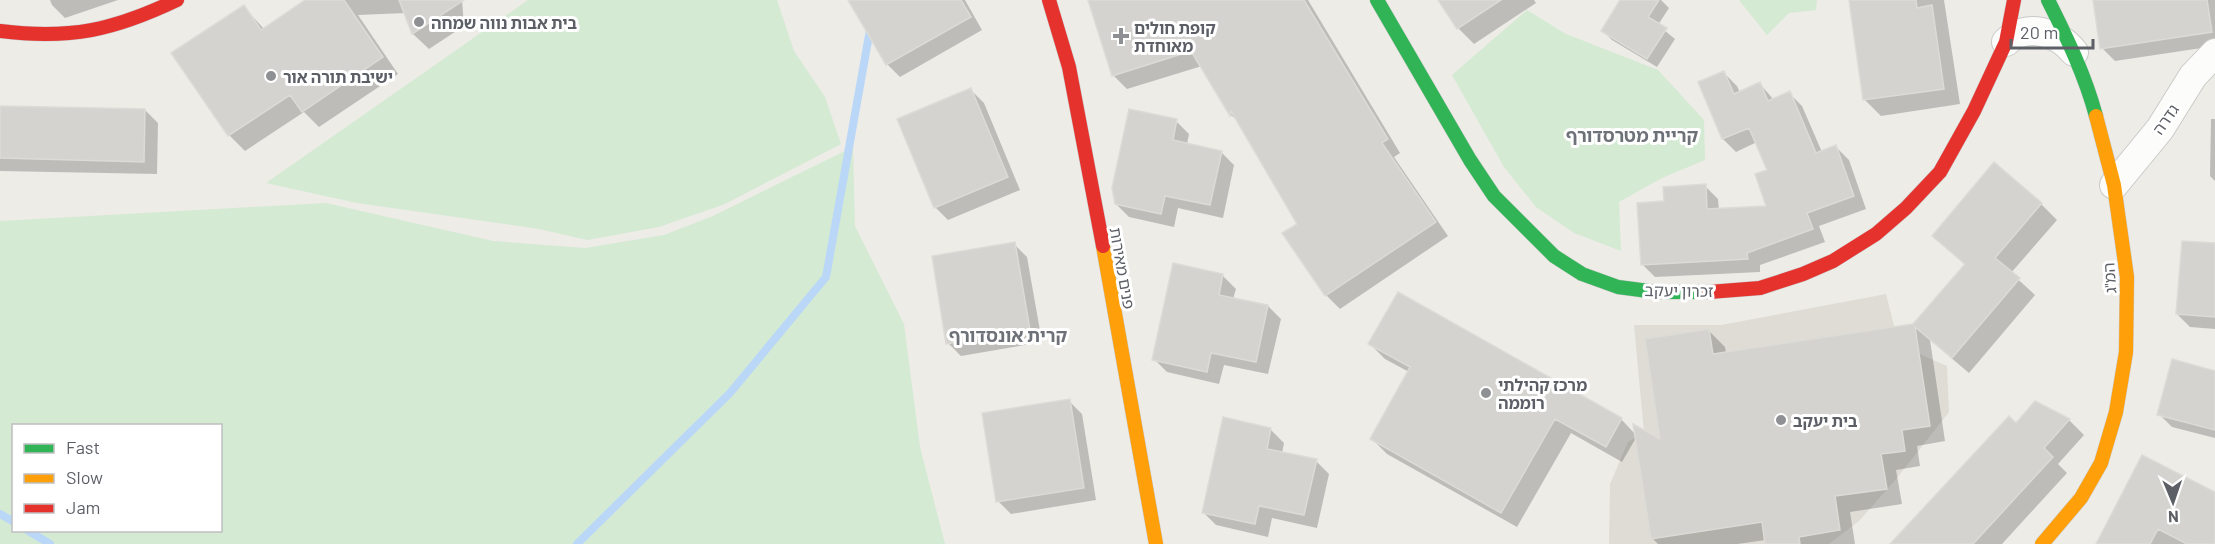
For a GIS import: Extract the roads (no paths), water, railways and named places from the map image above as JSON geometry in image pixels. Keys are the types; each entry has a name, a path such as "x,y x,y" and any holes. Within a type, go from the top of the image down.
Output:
{"street":[{"path":"0,32 39,35 75,34 108,29 143,17 177,0"},
{"name":"פנים מאירות","path":"1049,0 1069,67 1080,118 1156,544"},
{"name":"זכרון יעקב","path":"1377,0 1470,160 1494,196 1524,228 1554,256 1582,274 1618,287 1656,292 1712,292 1760,288 1833,261 1876,234 1906,208 1940,172 1974,111 2006,42 2013,0"},
{"name":"המ\"ג","path":"2042,544 2081,498 2101,463 2115,412 2126,352 2127,277 2114,185 2090,94 2074,52 2048,0"},
{"path":"2006,42 2019,33 2033,31 2058,38 2074,52"},
{"name":"גדרה","path":"2114,185 2160,129 2193,76 2215,53"}],"waterway":[{"path":"577,544 730,393 826,277 871,24"},
{"path":"0,514 12,521"},
{"path":"30,532 50,544"}],"place":[{"name":"בית אבות נווה שמחה","path":"419,22"},
{"name":"קופת חולים מאוחדת","path":"1121,36"},
{"name":"ישיבת תורה אור","path":"271,76"},
{"name":"מרכז קהילתי רוממה","path":"1486,393"},
{"name":"בית יעקב","path":"1781,420"}],"district":[{"name":"קריית מטרסדורף","path":"1632,135"},
{"name":"קרית אונסדורף","path":"1008,335"}]}
